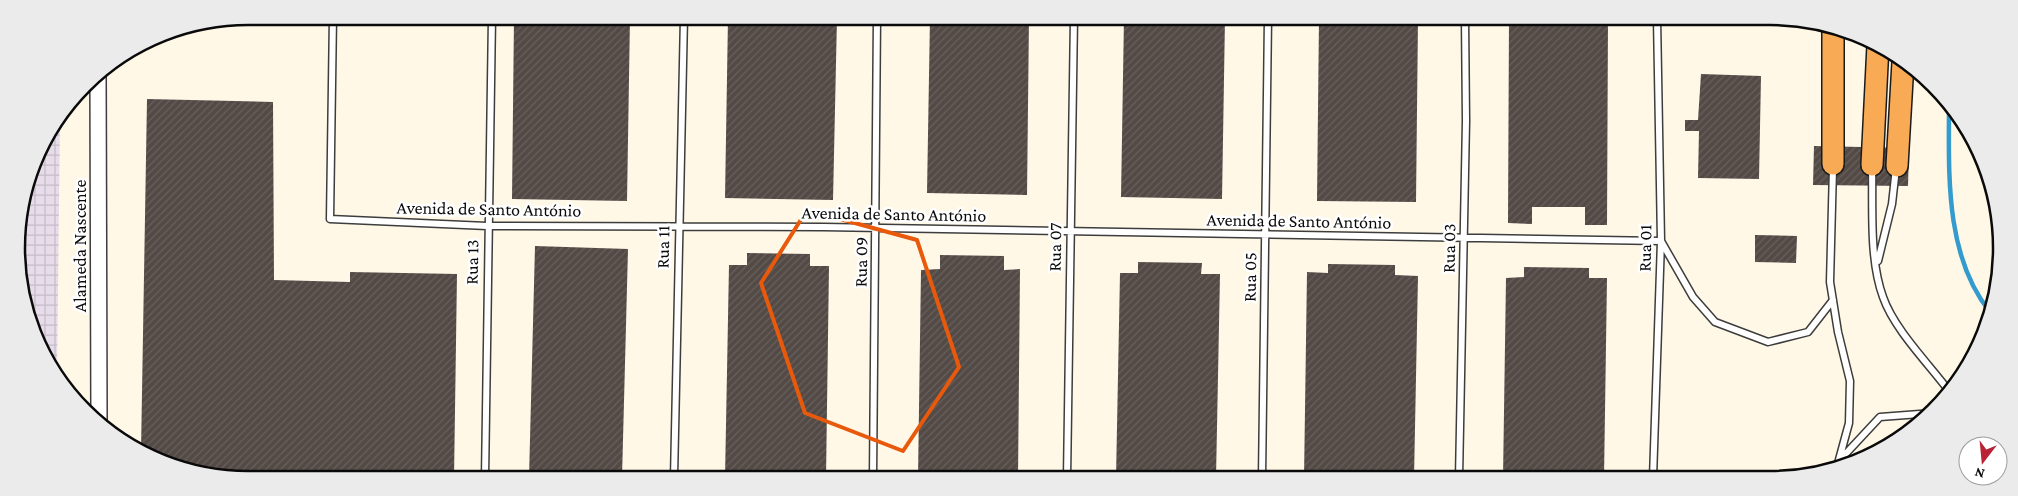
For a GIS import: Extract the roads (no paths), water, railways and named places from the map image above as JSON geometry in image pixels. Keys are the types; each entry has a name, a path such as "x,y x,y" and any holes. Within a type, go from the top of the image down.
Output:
{"highway":[{"path":"1833,34 1833,164"},
{"path":"1834,54 1840,36"},
{"path":"1872,165 1878,53"},
{"path":"1896,166 1903,69"}],"street":[{"name":"Alameda Nascente","path":"98,83 99,414"}],"lane":[{"name":"Avenida de Santo António","path":"333,25 330,219 487,226 876,228 1464,240 1661,242"},
{"name":"Rua 13","path":"484,471 492,25"},
{"name":"Rua 11","path":"674,471 684,25"},
{"name":"Rua 09","path":"874,471 877,25"},
{"name":"Rua 07","path":"1068,471 1074,25"},
{"name":"Rua 05","path":"1262,471 1268,25"},
{"name":"Rua 03","path":"1459,471 1466,121 1465,25"},
{"name":"Rua 01","path":"1653,471 1661,242 1657,25"},
{"path":"1833,164 1830,282 1838,332 1850,382 1849,423 1839,460"},
{"path":"1872,165 1876,270 1883,299 1897,323 1945,386"},
{"path":"1876,270 1892,204 1896,166"},
{"path":"1661,242 1693,298 1715,322 1768,342 1808,332 1833,300"},
{"path":"1843,459 1880,417 1920,413"}],"waterway":[{"path":"1949,115 1950,184 1952,212 1957,239 1964,265 1975,289 1985,305"}]}
